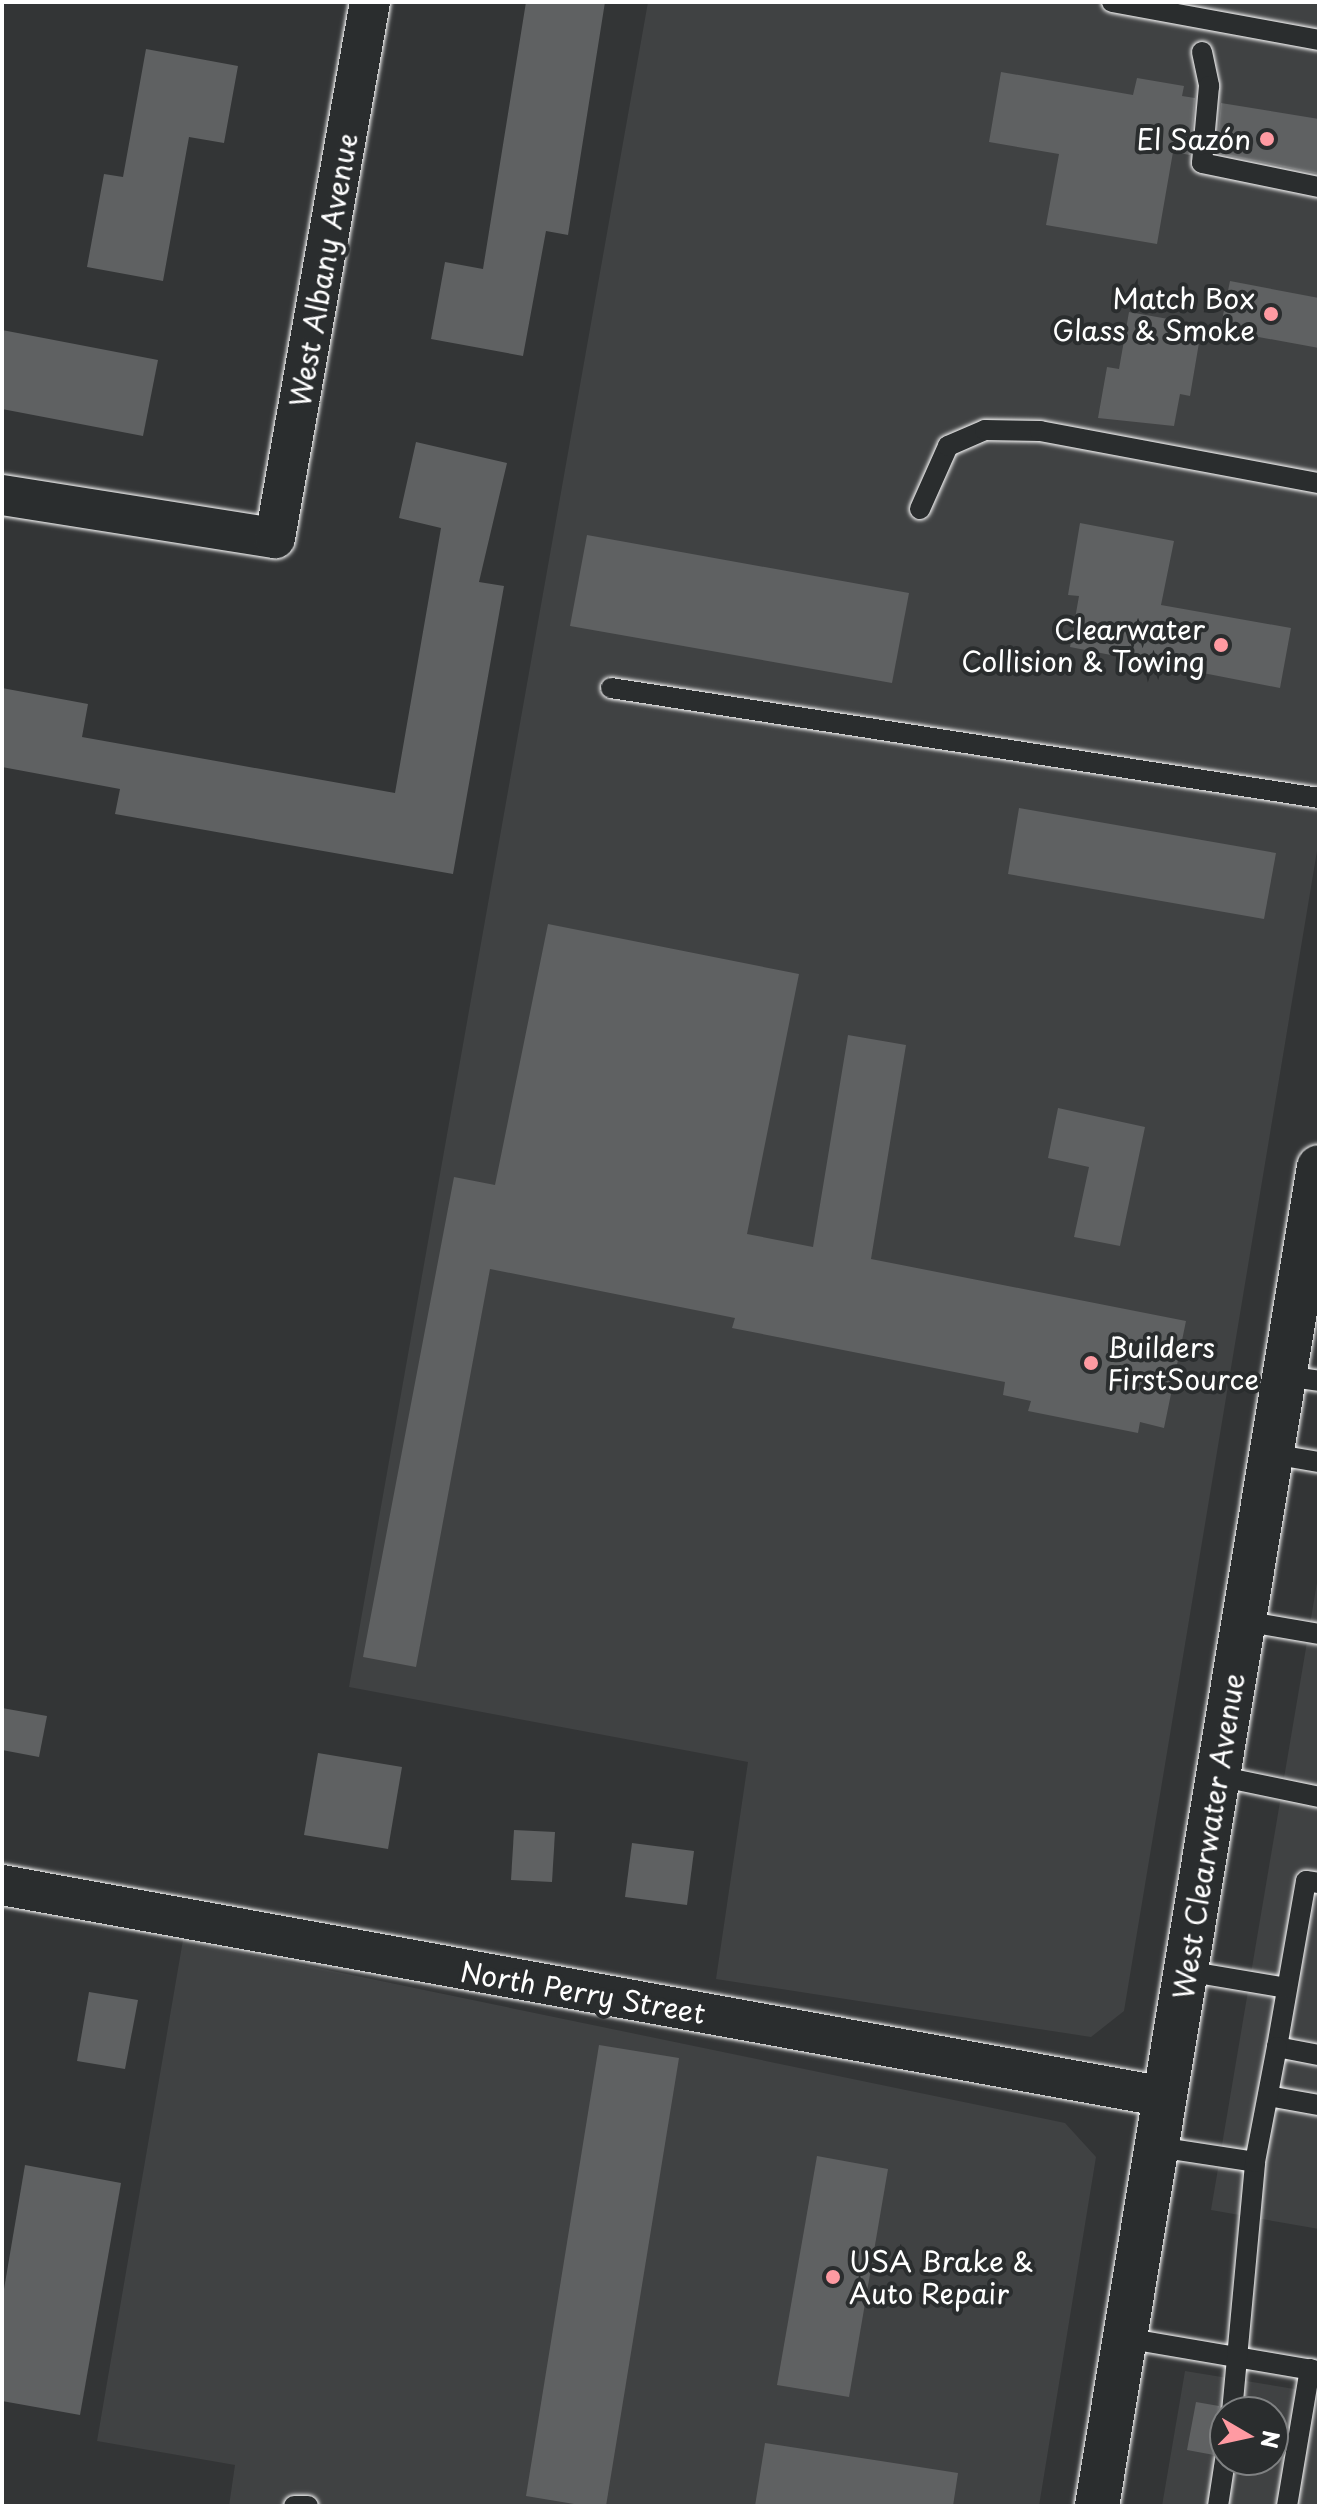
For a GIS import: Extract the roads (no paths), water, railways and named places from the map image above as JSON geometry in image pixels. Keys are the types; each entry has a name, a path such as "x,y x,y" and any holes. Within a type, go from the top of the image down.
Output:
{"main road":[{"name":"West Clearwater Avenue","path":"1097,2506 1272,1454 1302,1378 1319,1167"}],"street":[{"name":"West Albany Avenue","path":"2,495 275,538 370,2"},
{"name":"North Perry Street","path":"2,1885 1165,2097"}],"lane":[{"path":"1112,2 1319,40"},
{"path":"1202,52 1209,86 1202,163 1319,187"},
{"path":"920,509 948,446 985,430 1040,431 1319,483"},
{"path":"611,688 1319,798"},
{"path":"1272,1454 1319,1462"},
{"path":"1244,1621 1319,1634"},
{"path":"1218,1776 1318,1795"},
{"path":"1235,2396 1241,2357 1255,2162 1306,1881 1319,1883"},
{"path":"1186,1971 1287,1988"},
{"path":"1277,2047 1319,2055"},
{"path":"1268,2096 1319,2105"},
{"path":"1157,2147 1255,2162"},
{"path":"1125,2338 1314,2370 1287,2506"},
{"path":"1218,2506 1223,2476"},
{"path":"294,2506 308,2506"}],"place":[{"name":"El Sazón","path":"1267,139"},
{"name":"Match Box Glass & Smoke","path":"1271,314"},
{"name":"Clearwater Collision & Towing","path":"1221,645"},
{"name":"Builders FirstSource","path":"1091,1363"},
{"name":"USA Brake & Auto Repair","path":"833,2277"}]}
